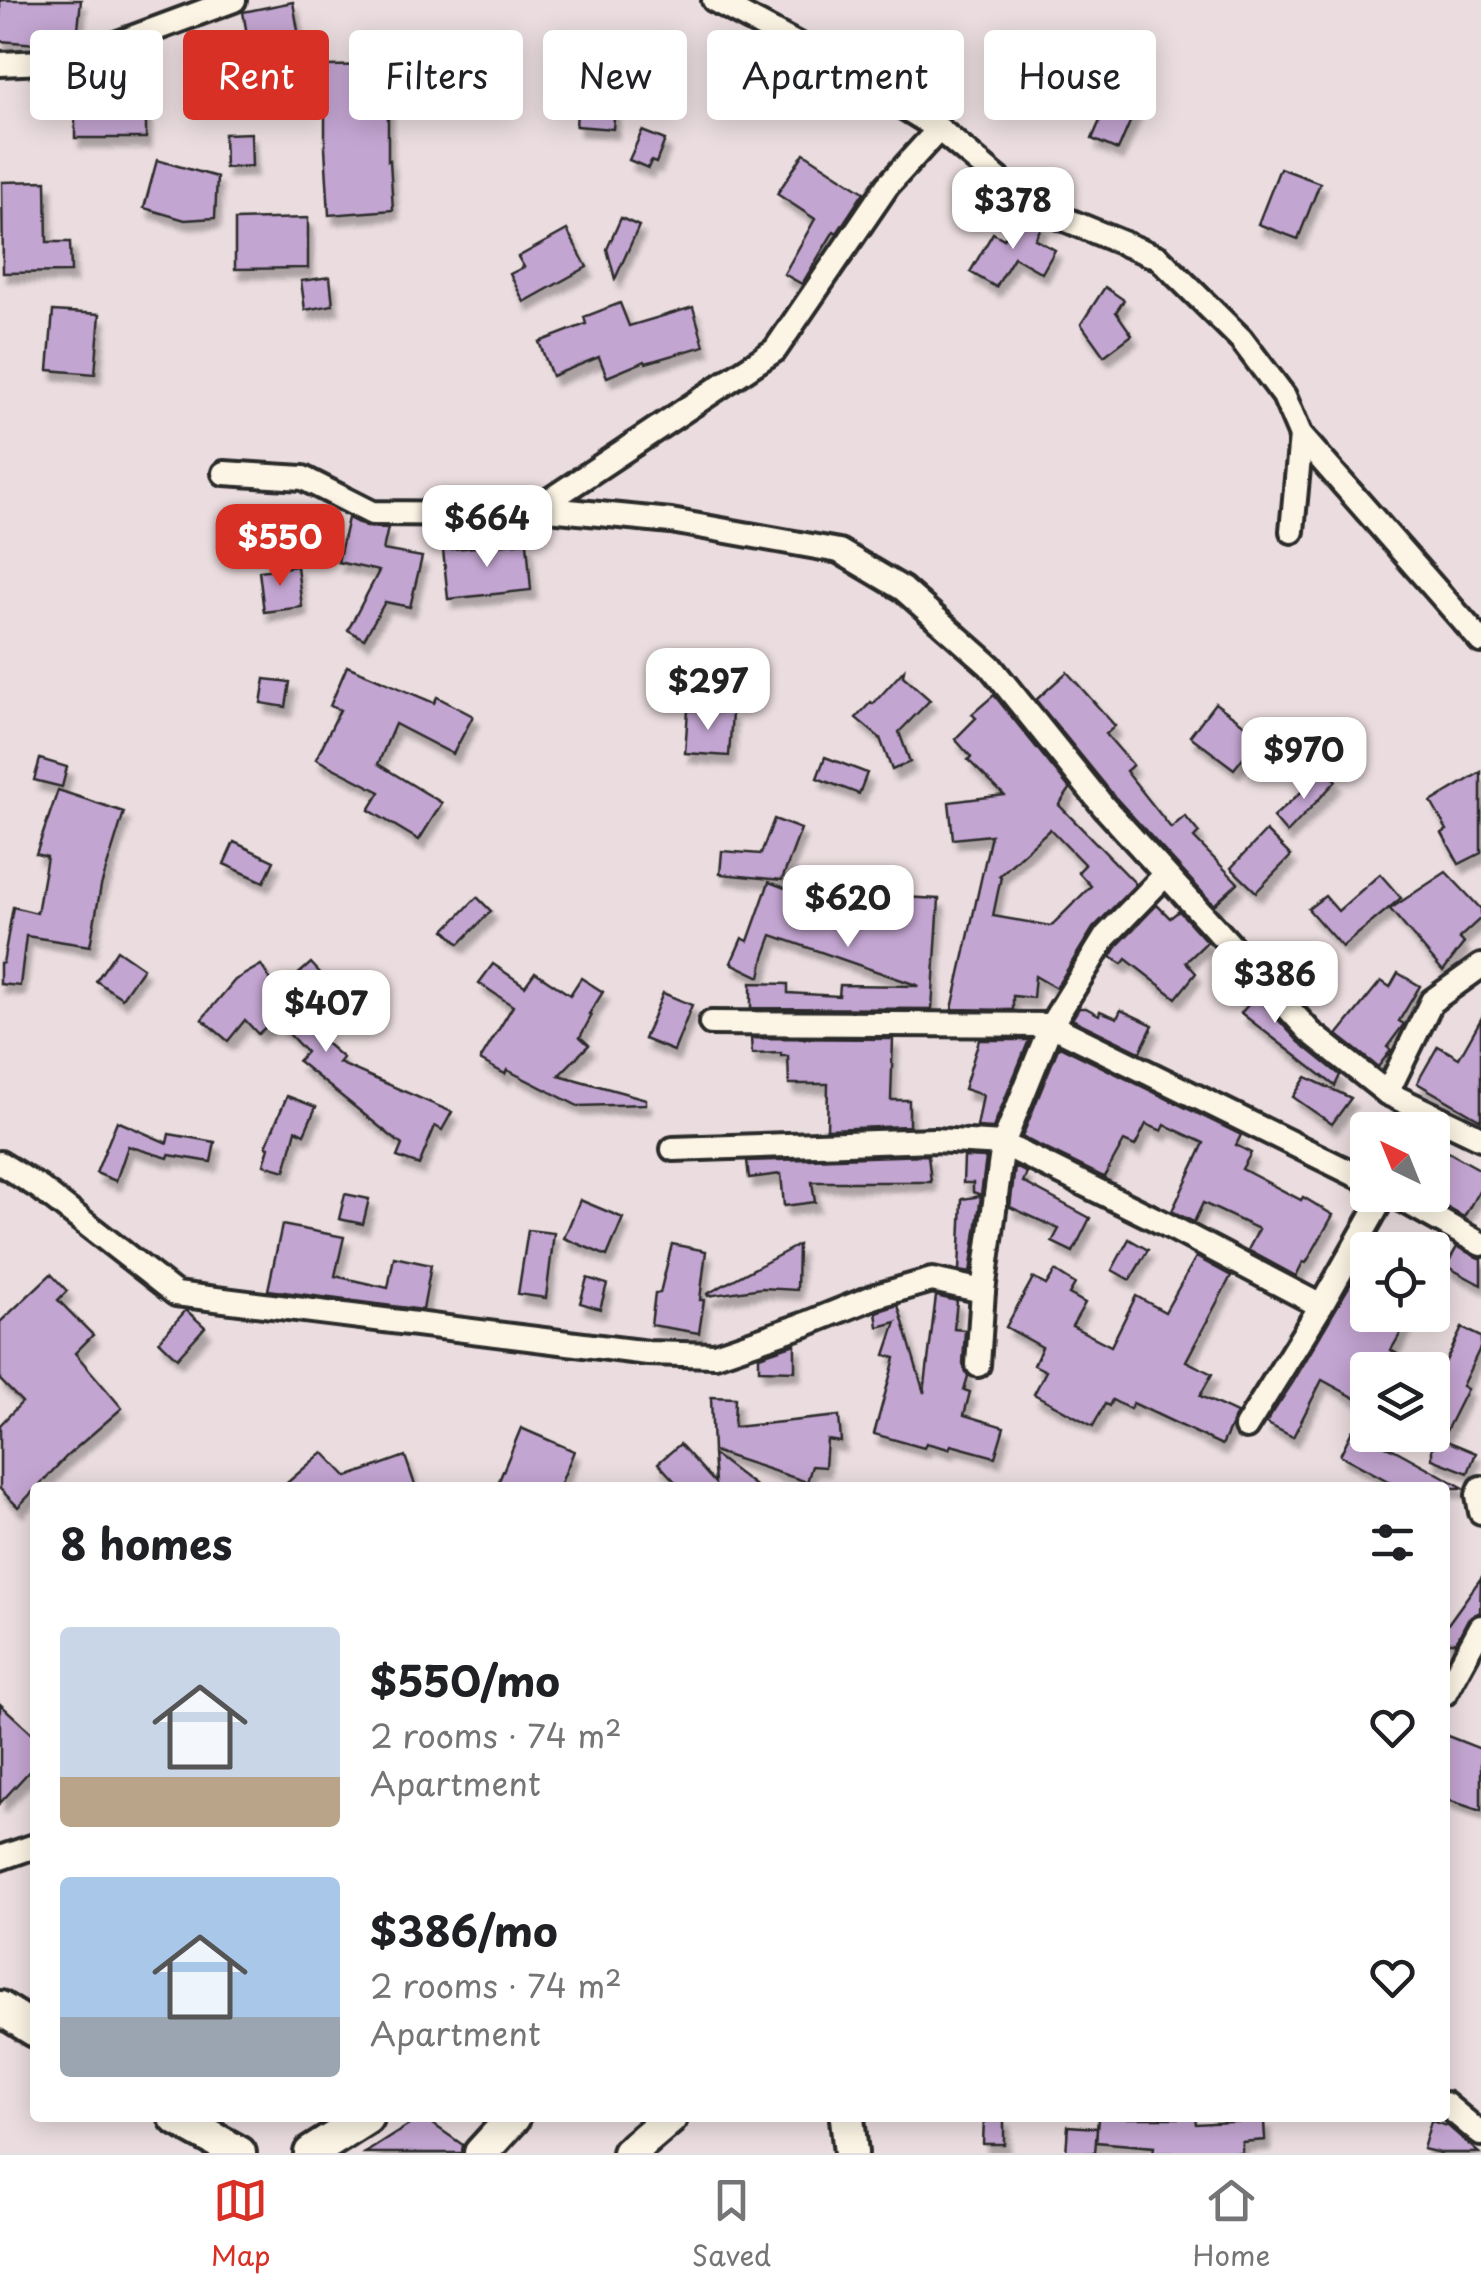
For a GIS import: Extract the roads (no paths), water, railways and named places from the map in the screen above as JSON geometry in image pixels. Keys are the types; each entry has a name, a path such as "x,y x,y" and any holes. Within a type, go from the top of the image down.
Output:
{"street":[{"path":"0,64 43,62 100,50 234,0"},
{"path":"714,0 840,67 939,129 1028,204 1159,258 1241,339 1284,396 1301,436 1481,641"},
{"path":"538,508 776,350 886,186 939,129"},
{"path":"1292,531 1301,436"},
{"path":"224,473 302,478 372,513 495,514 538,508 671,521 839,551 903,589 990,666 1104,807 1310,1032 1413,1112"},
{"path":"978,1365 982,1291 1003,1144 1051,1025 1106,936 1164,875"},
{"path":"1387,1092 1432,1000 1481,966"},
{"path":"711,1023 1051,1025 1350,1172"},
{"path":"1450,1129 1481,1138"},
{"path":"673,1150 934,1140 1003,1144 1321,1306"},
{"path":"0,1163 40,1188 176,1294 648,1352 715,1354 932,1280 982,1291"},
{"path":"1246,1427 1374,1212"},
{"path":"1424,1212 1481,1244"},
{"path":"1481,1488 1481,1512"},
{"path":"1450,1683 1481,1627"},
{"path":"0,1858 30,1848"},
{"path":"0,2008 30,2027"},
{"path":"1450,2108 1481,2134"},
{"path":"186,2122 238,2153"},
{"path":"310,2153 360,2122"},
{"path":"481,2153 509,2122"},
{"path":"629,2153 665,2122"},
{"path":"847,2122 851,2153"}]}
